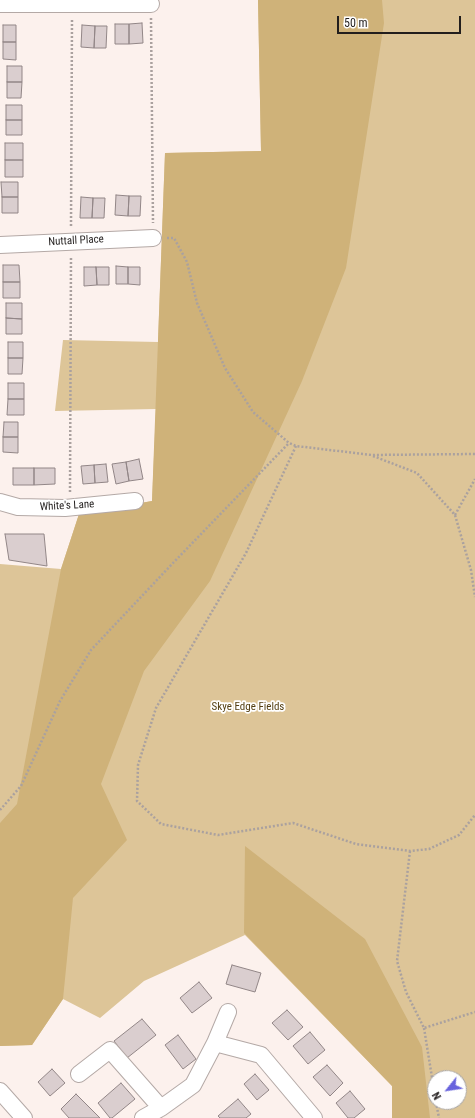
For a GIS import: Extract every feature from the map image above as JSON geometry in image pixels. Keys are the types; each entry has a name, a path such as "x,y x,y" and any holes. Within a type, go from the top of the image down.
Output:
{"street":[{"path":"0,4 151,4"},
{"name":"Nuttall Place","path":"0,245 153,238"},
{"name":"White's Lane","path":"0,502 18,507 70,508 135,501"},
{"path":"143,1118 161,1108 193,1085 215,1043 228,1012"},
{"path":"215,1043 261,1055 314,1118"},
{"path":"79,1074 110,1050 161,1108"},
{"path":"0,1091 24,1118"}],"path":[{"path":"70,508 72,4"},
{"path":"151,4 153,238 174,238 187,262 197,303 225,368 253,412 288,443 296,446 372,456 475,454"},
{"path":"0,810 21,786 60,700 91,650 288,443"},
{"path":"296,446 246,552 156,708 138,765 137,800 161,824 218,836 293,823 356,844 410,851 429,849 459,835 475,816"},
{"path":"372,456 417,473 455,515 471,570 475,597"},
{"path":"455,515 475,479"},
{"path":"410,851 397,961 406,992 424,1028 431,1070"},
{"path":"424,1028 475,1012"}],"green space":[{"name":"Skye Edge Fields","path":"258,0 475,0 475,1118 392,1118 392,1086 245,935 144,981 100,1018 63,999 32,1045 0,1046 0,564 61,569 79,514 152,501 156,409 55,411 63,340 158,342 165,153 261,151"}],"shaded area":[{"path":"258,0 382,0 384,23 346,268 302,381 210,581 144,671 101,784 127,840 73,898 63,999 32,1045 0,1046 0,823 17,804 61,569 79,514 152,501 165,153 261,151"},
{"path":"245,846 365,939 422,1047 427,1091 427,1110 429,1110 430,1118 392,1118 392,1086 244,933"}],"building":[{"path":"142,23 143,43 129,44 129,24"},
{"path":"115,24 129,24 129,44 115,44"},
{"path":"3,25 16,25 16,42 3,42"},
{"path":"82,25 95,26 94,48 81,47"},
{"path":"95,26 107,26 106,48 94,48"},
{"path":"3,42 16,42 16,60 3,59"},
{"path":"7,66 22,66 22,82 7,82"},
{"path":"7,82 22,82 21,98 7,98"},
{"path":"6,105 22,105 22,120 6,120"},
{"path":"6,120 22,120 22,135 6,135"},
{"path":"5,143 23,143 23,160 5,160"},
{"path":"5,160 23,160 23,177 5,177"},
{"path":"1,182 18,182 18,197 2,197"},
{"path":"116,195 129,196 128,216 115,215"},
{"path":"129,196 141,196 140,216 128,216"},
{"path":"2,197 18,197 18,213 2,213"},
{"path":"81,197 93,198 92,218 80,218"},
{"path":"93,198 105,198 104,218 92,218"},
{"path":"3,265 19,265 20,282 3,282"},
{"path":"116,266 128,267 128,284 116,284"},
{"path":"84,267 96,267 97,285 84,286"},
{"path":"96,267 109,267 109,285 97,285"},
{"path":"128,267 140,267 140,285 128,284"},
{"path":"3,282 20,282 20,298 3,298"},
{"path":"6,303 22,303 22,319 6,318"},
{"path":"6,318 22,319 22,334 6,334"},
{"path":"8,342 23,342 23,358 8,358"},
{"path":"8,358 23,358 22,374 8,374"},
{"path":"8,383 24,383 24,399 8,399"},
{"path":"8,399 24,399 24,415 7,415"},
{"path":"4,422 18,422 18,437 3,437"},
{"path":"3,437 18,437 18,453 3,452"},
{"path":"139,459 143,479 129,481 126,462"},
{"path":"126,462 129,481 116,484 112,464"},
{"path":"106,464 108,482 95,483 94,465"},
{"path":"94,465 95,483 83,484 81,466"},
{"path":"13,468 34,468 34,485 13,485"},
{"path":"34,468 55,468 55,484 34,485"},
{"path":"5,534 44,534 47,566 9,560"},
{"path":"232,965 261,973 255,992 226,984"},
{"path":"199,982 212,998 192,1013 180,998"},
{"path":"287,1010 303,1027 288,1040 272,1023"},
{"path":"142,1019 156,1035 127,1058 114,1041"},
{"path":"310,1032 325,1050 308,1064 293,1046"},
{"path":"178,1035 196,1059 183,1069 165,1045"},
{"path":"327,1065 343,1083 330,1096 313,1077"},
{"path":"52,1069 65,1083 50,1096 38,1082"},
{"path":"255,1074 269,1090 257,1100 244,1084"},
{"path":"121,1083 135,1099 112,1118 110,1118 98,1103"},
{"path":"350,1091 365,1109 354,1118 348,1118 336,1103"},
{"path":"76,1094 100,1118 69,1118 61,1109"},
{"path":"238,1099 251,1114 246,1118 220,1118 218,1116"}]}
